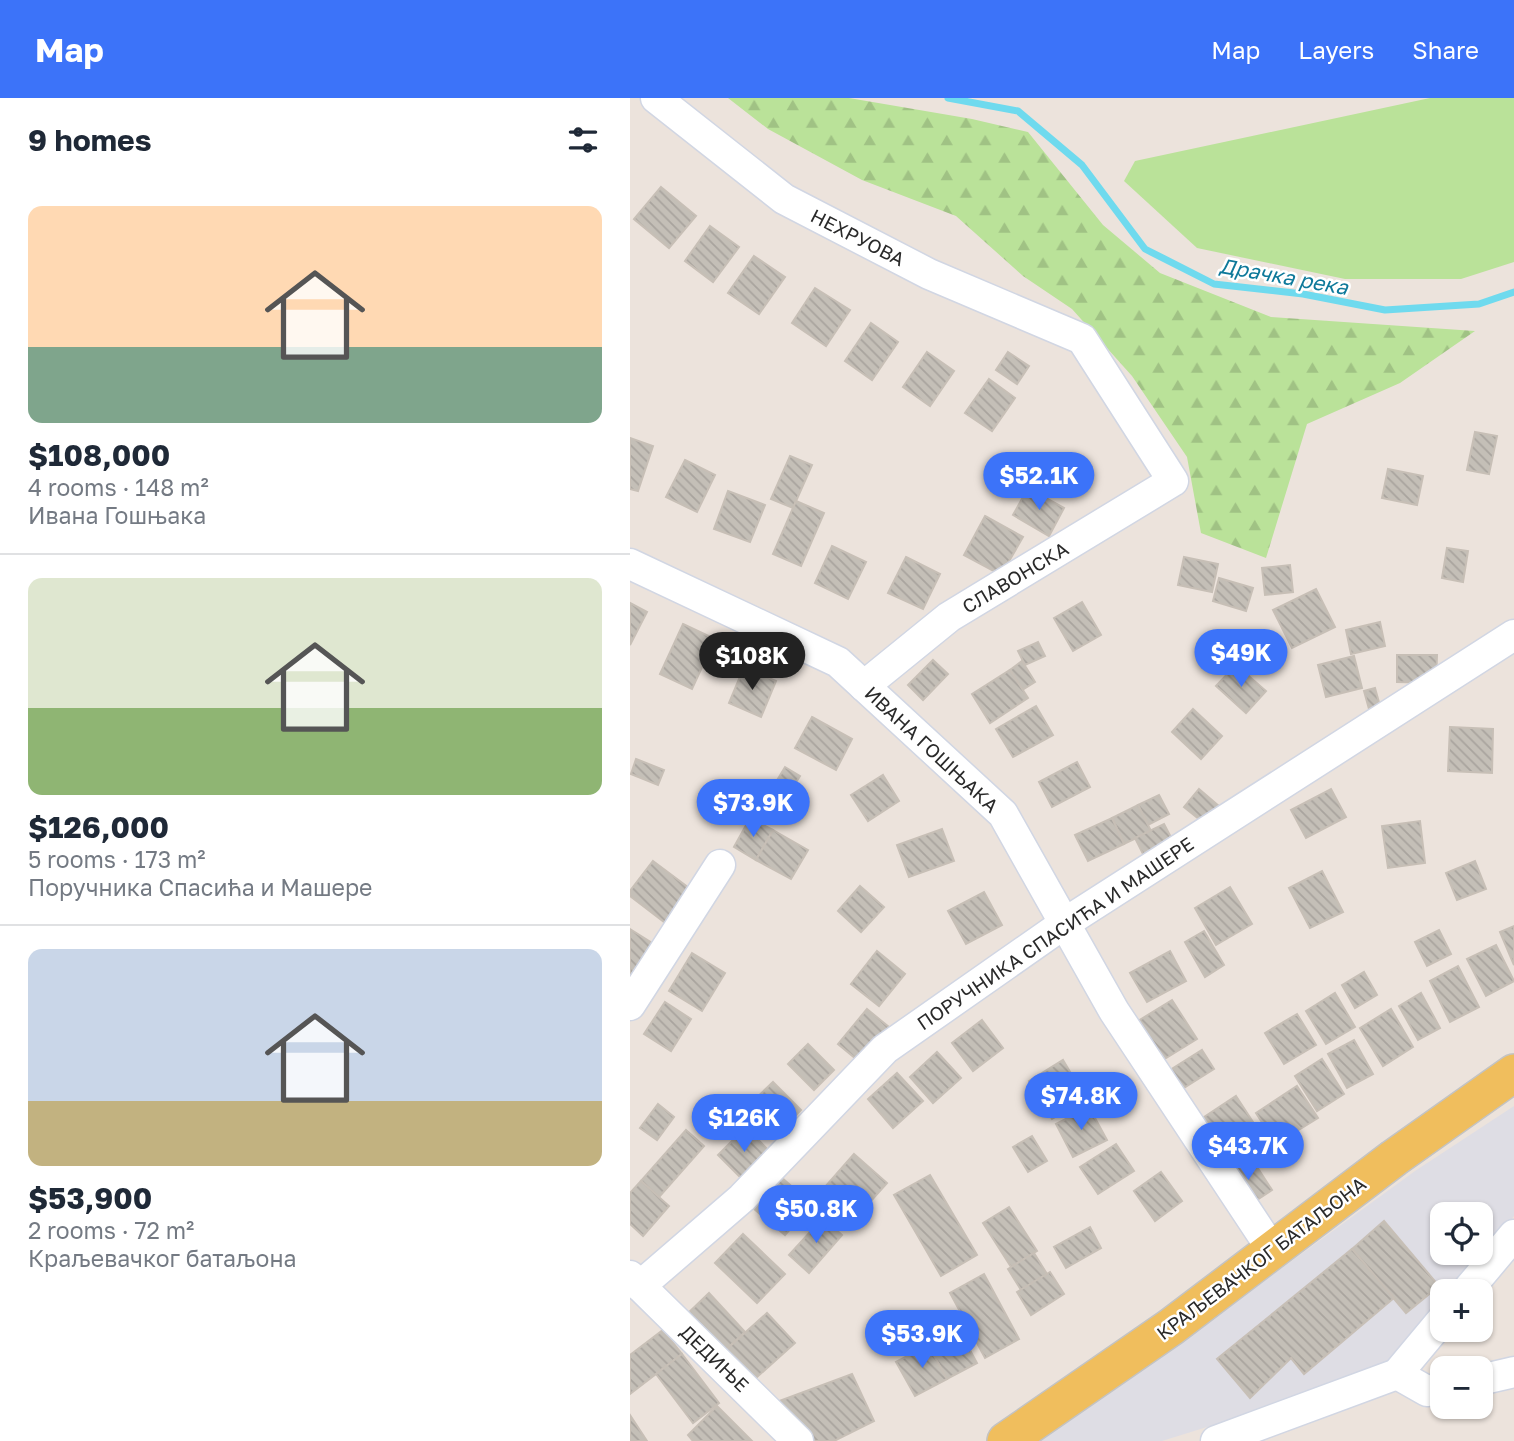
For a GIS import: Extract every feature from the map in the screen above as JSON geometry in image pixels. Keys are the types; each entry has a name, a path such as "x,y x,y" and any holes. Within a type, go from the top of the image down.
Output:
{"main road":[{"name":"КРАЉЕВАЧКОГ БАТАЉОНА","path":"1006,1441 1073,1398 1425,1135 1514,1073"}],"street":[{"name":"НЕХРУОВА","path":"656,98 784,199 929,274 1082,339"},
{"name":"СЛАВОНСКА","path":"864,686 949,617 1173,481 1082,339"},
{"name":"ИВАНА ГОШЊАКА","path":"630,564 838,662 1003,814 1114,1010 1273,1251"},
{"name":"ПОРУЧНИКА СПАСИЋА И МАШЕРЕ","path":"635,1281 742,1198 886,1049 1065,923 1514,635"},
{"path":"630,1005 720,865"},
{"path":"1477,1279 1514,1235"},
{"name":"ДЕДИЊЕ","path":"635,1281 798,1441"},
{"path":"1216,1441 1397,1374 1430,1334"},
{"path":"1493,1377 1514,1372"},
{"path":"1397,1374 1430,1390"}],"shaded area":[{"path":"1514,1106 1514,1216 1493,1243 1493,1202 1430,1202 1430,1265 1475,1265 1464,1279 1430,1279 1430,1322 1387,1371 1162,1441 1033,1441 1119,1387 1415,1171"}],"green space":[{"path":"728,98 849,98 972,119 1028,132 1103,225 1160,273 1271,317 1475,331 1400,383 1307,424 1266,558 1201,533 1187,457 1132,376 1072,309 1023,276 956,216 862,180 768,129"},
{"path":"1430,98 1514,98 1514,262 1461,279 1345,279 1197,248 1124,181 1135,161"}],"building":[{"path":"661,187 696,216 669,248 634,219"},
{"path":"710,226 739,247 713,282 685,261"},
{"path":"754,256 785,277 759,314 728,293"},
{"path":"815,288 850,310 826,346 792,323"},
{"path":"871,323 898,342 872,380 845,361"},
{"path":"927,352 954,371 930,406 903,387"},
{"path":"1008,352 1029,366 1017,384 996,370"},
{"path":"989,379 1015,398 992,431 965,413"},
{"path":"1475,432 1497,436 1489,474 1467,470"},
{"path":"630,438 653,446 638,491 630,489"},
{"path":"790,456 812,465 793,508 771,499"},
{"path":"685,460 715,475 697,512 666,497"},
{"path":"1388,469 1423,476 1417,505 1382,498"},
{"path":"1028,488 1064,508 1049,536 1013,515"},
{"path":"728,491 765,505 750,542 714,529"},
{"path":"796,501 824,513 801,566 773,554"},
{"path":"985,516 1023,537 1001,575 964,555"},
{"path":"832,546 866,562 848,599 815,583"},
{"path":"1447,548 1468,551 1463,582 1442,578"},
{"path":"906,557 940,574 923,609 888,593"},
{"path":"1184,557 1218,564 1212,592 1178,585"},
{"path":"1290,565 1293,592 1265,595 1262,568"},
{"path":"1219,578 1253,588 1246,611 1213,601"},
{"path":"1316,589 1335,627 1292,648 1273,610"},
{"path":"1082,602 1101,635 1073,651 1054,618"},
{"path":"630,603 647,612 630,645"},
{"path":"1380,622 1385,646 1351,654 1346,630"},
{"path":"683,624 715,639 692,689 660,674"},
{"path":"1038,642 1045,656 1025,665 1018,651"},
{"path":"1397,655 1437,655 1436,683 1397,682"},
{"path":"1354,656 1362,688 1326,697 1318,665"},
{"path":"933,660 948,674 923,700 908,685"},
{"path":"1022,661 1035,682 1022,690 1010,670"},
{"path":"1236,665 1266,691 1246,713 1216,686"},
{"path":"744,667 776,681 761,717 729,703"},
{"path":"1010,670 1028,698 990,723 972,694"},
{"path":"1375,688 1380,706 1369,709 1364,691"},
{"path":"1036,706 1053,735 1013,757 996,729"},
{"path":"1193,709 1222,736 1201,759 1172,732"},
{"path":"812,717 852,739 836,770 795,748"},
{"path":"1450,727 1493,729 1492,773 1448,771"},
{"path":"636,759 664,770 658,785 631,774"},
{"path":"1077,762 1090,787 1052,807 1039,782"},
{"path":"785,767 800,776 784,801 770,792"},
{"path":"883,775 899,801 868,821 851,795"},
{"path":"1199,789 1219,806 1204,823 1184,807"},
{"path":"1331,789 1346,817 1306,838 1291,810"},
{"path":"1159,795 1169,814 1148,825 1138,805"},
{"path":"1138,805 1151,831 1124,844 1112,818"},
{"path":"750,818 773,830 756,860 734,847"},
{"path":"1112,818 1124,844 1088,861 1075,835"},
{"path":"1420,821 1425,863 1388,868 1382,826"},
{"path":"1164,824 1175,845 1146,860 1135,838"},
{"path":"942,829 954,861 909,877 897,845"},
{"path":"773,830 808,850 791,879 756,860"},
{"path":"653,861 693,891 668,925 630,896 630,891"},
{"path":"1475,861 1486,889 1457,900 1446,873"},
{"path":"1322,871 1343,912 1310,928 1289,888"},
{"path":"860,886 884,907 861,932 838,911"},
{"path":"1230,887 1252,924 1216,945 1195,908"},
{"path":"984,892 1002,925 966,944 948,911"},
{"path":"1514,926 1514,965 1500,932"},
{"path":"630,929 657,946 636,979 630,975"},
{"path":"1439,930 1451,954 1427,966 1415,942"},
{"path":"1204,931 1224,965 1205,977 1185,942"},
{"path":"1496,945 1514,981 1486,996 1467,959"},
{"path":"877,951 905,974 879,1006 851,984"},
{"path":"1170,951 1186,981 1147,1002 1130,973"},
{"path":"692,953 725,973 702,1011 669,991"},
{"path":"1458,966 1479,1007 1450,1022 1430,981"},
{"path":"1364,972 1377,995 1355,1008 1342,985"},
{"path":"1335,993 1355,1027 1326,1044 1306,1011"},
{"path":"1421,993 1440,1028 1418,1040 1399,1006"},
{"path":"1172,1000 1197,1039 1163,1060 1138,1021"},
{"path":"665,1002 691,1019 671,1051 644,1034"},
{"path":"867,1009 890,1028 861,1063 838,1044"},
{"path":"1391,1009 1413,1047 1383,1066 1360,1028"},
{"path":"1297,1014 1316,1045 1284,1064 1265,1033"},
{"path":"982,1020 1003,1048 973,1071 952,1043"},
{"path":"1354,1040 1373,1074 1347,1088 1328,1054"},
{"path":"808,1044 834,1070 814,1090 788,1064"},
{"path":"1202,1050 1214,1069 1182,1089 1170,1070"},
{"path":"937,1052 961,1078 933,1103 910,1077"},
{"path":"1322,1059 1344,1094 1317,1111 1295,1076"},
{"path":"1063,1060 1086,1099 1052,1119 1029,1081"},
{"path":"897,1073 923,1101 893,1128 868,1099"},
{"path":"773,1082 801,1110 779,1132 751,1103"},
{"path":"1297,1086 1318,1118 1276,1144 1256,1113"},
{"path":"1236,1096 1268,1145 1224,1173 1192,1125"},
{"path":"658,1104 674,1117 657,1140 640,1128"},
{"path":"1089,1107 1107,1140 1073,1157 1056,1124"},
{"path":"746,1127 770,1152 743,1180 718,1155"},
{"path":"686,1130 704,1146 659,1197 641,1181"},
{"path":"1032,1136 1047,1161 1028,1172 1013,1147"},
{"path":"1116,1144 1134,1171 1098,1194 1080,1167"},
{"path":"854,1154 887,1183 851,1223 818,1195"},
{"path":"1250,1156 1272,1190 1246,1207 1224,1173"},
{"path":"1161,1172 1182,1201 1155,1221 1134,1191"},
{"path":"930,1175 977,1255 941,1276 894,1195"},
{"path":"781,1177 812,1204 785,1235 754,1209"},
{"path":"641,1181 669,1206 643,1236 630,1224 630,1193"},
{"path":"1009,1207 1037,1251 1011,1267 983,1223"},
{"path":"823,1218 842,1235 809,1273 789,1255"},
{"path":"1384,1221 1433,1279 1430,1279 1430,1293 1406,1313 1352,1249"},
{"path":"1090,1227 1101,1248 1066,1268 1054,1247"},
{"path":"743,1234 785,1274 757,1303 715,1263"},
{"path":"1352,1249 1394,1298 1304,1374 1291,1358 1250,1398 1217,1359"},
{"path":"1034,1253 1047,1274 1021,1290 1008,1269"},
{"path":"1050,1272 1064,1294 1031,1315 1017,1292"},
{"path":"984,1274 1019,1339 985,1358 950,1293"},
{"path":"709,1293 745,1332 719,1356 684,1317"},
{"path":"767,1313 795,1343 747,1386 719,1356"},
{"path":"958,1328 977,1363 947,1379 928,1345"},
{"path":"663,1330 682,1354 630,1394 630,1355"},
{"path":"928,1345 947,1379 915,1396 896,1362"},
{"path":"682,1354 719,1403 693,1423 656,1374"},
{"path":"852,1374 874,1421 834,1441 803,1441 774,1403"},
{"path":"717,1406 752,1441 693,1441 688,1435"},
{"path":"630,1415 647,1441 630,1441"}],"waterway":[{"name":"Драчка река","path":"948,98 1018,111 1082,165 1145,249 1214,284 1303,294 1385,310 1479,304 1514,292"}]}
